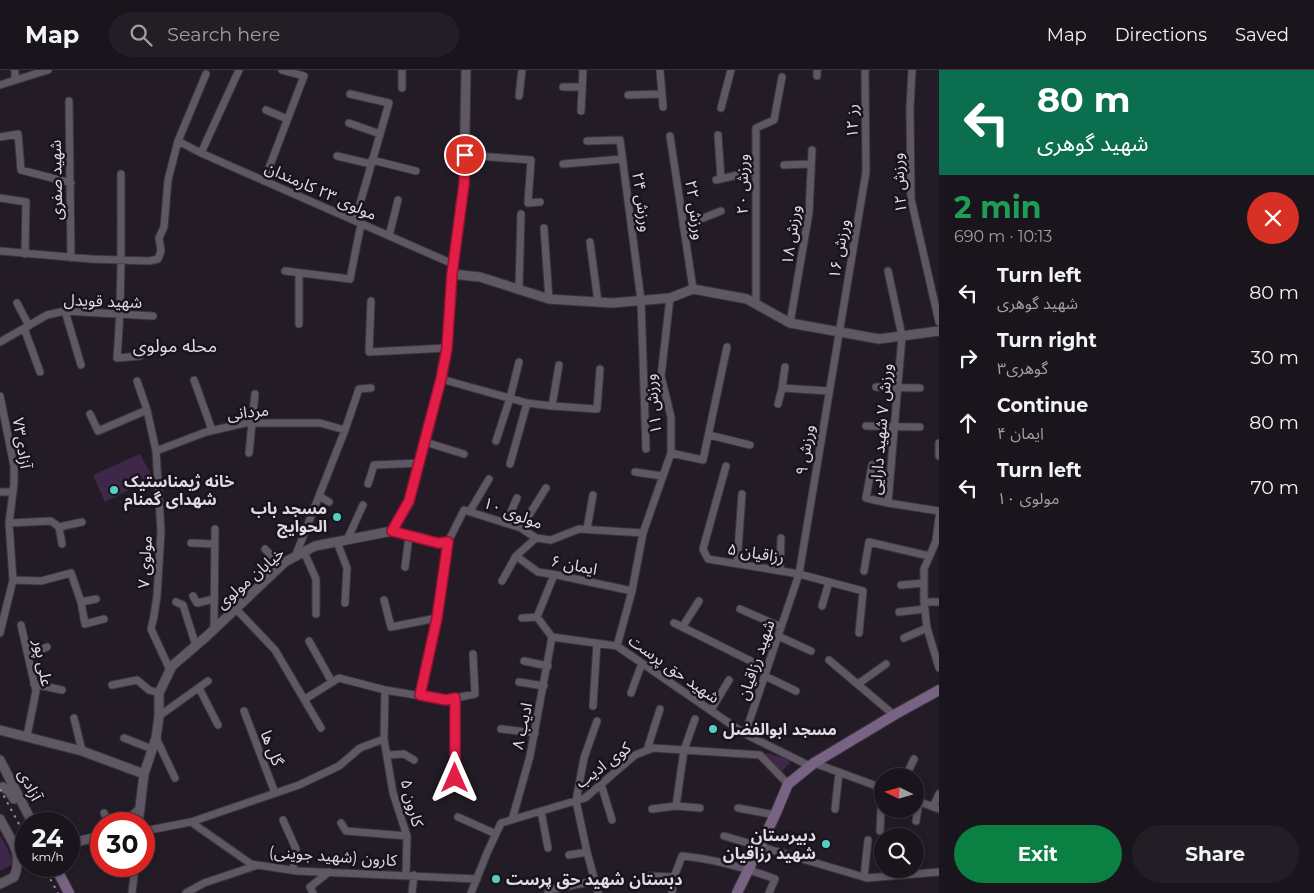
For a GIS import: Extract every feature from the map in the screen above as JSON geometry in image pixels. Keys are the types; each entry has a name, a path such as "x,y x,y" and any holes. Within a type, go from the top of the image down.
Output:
{"main road":[{"path":"737,893 788,784 812,764 939,690"},
{"path":"61,877 69,893"}],"street":[{"path":"15,70 15,80"},
{"path":"0,85 48,70"},
{"path":"201,153 239,70"},
{"path":"264,181 304,76 282,70"},
{"path":"402,70 402,88"},
{"path":"420,695 437,618 448,542 438,543 392,531 409,501 441,379 447,348 453,264 464,184 466,70"},
{"path":"519,96 522,70"},
{"path":"581,111 583,70"},
{"path":"660,70 663,107"},
{"path":"721,108 731,70"},
{"name":"رز ۱۲","path":"865,70 866,172"},
{"name":"ورزش ۱۲","path":"912,70 910,109 911,199 939,322"},
{"path":"0,251 71,258 149,261 158,259 161,256 159,238 164,227 168,180 178,141 206,74"},
{"name":"ورزش ۲۰","path":"756,304 756,128 774,120 782,77"},
{"path":"563,87 582,87"},
{"path":"285,271 350,279 358,222 372,162 389,103 350,94"},
{"path":"628,95 662,94"},
{"name":"شهید صفری","path":"69,101 71,258"},
{"path":"266,110 287,119"},
{"path":"349,123 380,134"},
{"path":"0,137 18,134 21,170 71,183"},
{"path":"718,135 718,180 755,171"},
{"name":"ورزش ۲۲","path":"670,136 693,289"},
{"name":"ورزش ۲۴","path":"587,141 620,140 641,300 646,449"},
{"name":"مولوی ۲۳ کارمندان","path":"178,141 201,153 453,264"},
{"name":"ورزش ۱۸","path":"790,323 809,212 812,150"},
{"path":"465,155 531,160 528,203 540,202"},
{"path":"337,156 416,171"},
{"path":"563,164 622,159"},
{"path":"784,165 811,164"},
{"name":"ورزش ۱۶","path":"839,332 866,172"},
{"path":"120,174 121,260 117,358 140,356"},
{"path":"0,198 26,202 26,254"},
{"path":"389,236 398,200"},
{"path":"683,226 721,211"},
{"path":"520,214 520,289"},
{"path":"544,228 549,299"},
{"path":"590,242 598,302"},
{"name":"ورزش ۷ شهید دارایی","path":"888,271 902,336 888,503 939,511"},
{"path":"299,273 299,324"},
{"path":"452,274 480,277 549,299 612,303 670,298 693,289 747,299 790,323 879,339 939,331"},
{"name":"ورزش ۱۱","path":"617,646 632,591 643,532 670,453 671,417 661,376 670,298"},
{"path":"370,301 369,352 447,348"},
{"path":"17,304 40,372"},
{"path":"65,311 81,365"},
{"name":"شهید قویدل","path":"0,342 47,315 65,311 154,316"},
{"name":"ورزش ۹","path":"799,574 839,332"},
{"path":"670,453 703,460 727,347"},
{"path":"496,441 519,362"},
{"path":"552,406 559,365"},
{"path":"778,404 785,367"},
{"path":"441,379 526,403 597,409 600,369"},
{"path":"194,380 212,430"},
{"name":"مولوی ۷","path":"137,381 147,410 156,451 160,532 157,596 150,629 170,670"},
{"path":"876,387 920,388"},
{"path":"316,614 316,579 300,554 358,389 371,388"},
{"path":"782,388 829,391"},
{"path":"249,453 255,394"},
{"name":"آزادی۷۳","path":"0,396 14,466 9,523 13,580 0,633"},
{"path":"510,464 526,403"},
{"path":"90,414 98,432 147,410"},
{"name":"مردانی","path":"156,451 212,430 252,422 320,423 345,430"},
{"path":"866,426 920,427"},
{"path":"709,435 750,445"},
{"path":"425,442 464,454"},
{"path":"939,443 939,456"},
{"path":"368,484 374,465 420,463"},
{"path":"872,465 866,498 888,503"},
{"name":"رزاقیان ۵","path":"726,466 703,549 708,560 799,574 863,591 859,632"},
{"path":"635,472 662,476"},
{"path":"470,512 489,480"},
{"path":"521,528 546,488"},
{"path":"0,492 12,492"},
{"path":"587,529 593,494"},
{"path":"737,564 742,494"},
{"path":"319,496 329,502"},
{"path":"506,523 518,498"},
{"path":"345,604 347,568 342,541 363,505"},
{"name":"مولوی ۱۰","path":"448,542 464,510 521,528 536,538 551,540 579,529 643,532"},
{"path":"939,517 936,541 924,569 924,606 927,628 939,668"},
{"path":"9,523 51,521 59,527 62,544"},
{"path":"59,527 82,522"},
{"path":"214,629 215,529"},
{"name":"خیابان مولوی","path":"140,812 144,774 156,738 159,716 159,693 172,666 281,566 300,554 314,546 392,531"},
{"path":"405,566 409,536"},
{"name":"ایمان ۶","path":"502,582 516,556 536,538"},
{"path":"780,571 781,538"},
{"path":"864,571 869,542 929,556"},
{"path":"191,543 215,544"},
{"path":"265,549 281,566"},
{"name":"ایمان ۶","path":"516,556 538,572 632,591"},
{"path":"13,580 40,581 71,573 81,602 85,624 104,619"},
{"path":"537,617 554,574"},
{"name":"شهید رزاقیان","path":"745,734 799,574"},
{"path":"822,606 829,582"},
{"path":"901,585 924,583"},
{"path":"0,595 9,594"},
{"path":"193,596 197,604 214,599"},
{"path":"81,602 96,599"},
{"path":"384,600 391,627 437,618"},
{"path":"683,626 699,601"},
{"path":"176,602 182,605 196,646"},
{"path":"899,612 939,602"},
{"path":"236,608 275,650 321,728"},
{"path":"740,609 781,627"},
{"path":"522,618 537,617"},
{"path":"537,617 552,637"},
{"path":"674,622 766,672 796,691"},
{"name":"علی پور","path":"21,625 36,692 27,736"},
{"path":"904,638 927,628"},
{"path":"778,636 811,651"},
{"name":"شهید حق پرست","path":"552,637 617,646 745,734"},
{"name":"ادیب ۸","path":"512,820 535,733 552,637"},
{"path":"309,641 332,682"},
{"path":"593,706 597,643"},
{"path":"28,655 47,647"},
{"path":"305,699 339,678 385,690 446,700 475,694 473,654"},
{"path":"829,660 894,715"},
{"path":"524,661 548,666"},
{"path":"631,693 642,663"},
{"path":"858,684 886,664"},
{"path":"112,685 137,680 149,690 159,693"},
{"path":"711,710 729,680"},
{"path":"159,716 208,681"},
{"path":"519,682 544,686"},
{"path":"34,684 62,690"},
{"path":"199,688 218,725"},
{"name":"کارون ۵","path":"385,690 384,739 393,793 407,836 412,893"},
{"path":"455,698 455,778"},
{"path":"647,750 660,709"},
{"name":"گل ها","path":"244,712 275,793"},
{"path":"74,718 82,751"},
{"path":"676,806 684,750 694,720"},
{"path":"597,722 584,758 576,801 598,893"},
{"path":"501,729 535,733"},
{"path":"0,730 82,751 144,774"},
{"path":"745,734 812,764 874,785"},
{"path":"124,738 152,749"},
{"path":"156,738 175,778"},
{"path":"155,828 191,822 299,784 339,766 360,748 384,739"},
{"path":"766,744 760,755 788,784"},
{"name":"کوی ادیب","path":"471,893 486,853 501,823 585,798 635,755 654,748 760,755"},
{"path":"387,755 404,754 414,760"},
{"path":"910,768 914,759"},
{"name":"آزادی","path":"0,760 27,812"},
{"path":"835,809 839,772"},
{"path":"601,784 612,820"},
{"path":"3,787 9,791 20,812"},
{"path":"924,804 936,808 939,794"},
{"path":"652,809 676,806 700,808"},
{"path":"738,808 775,815"},
{"path":"137,812 140,809"},
{"path":"541,811 548,848"},
{"path":"458,817 496,834"},
{"path":"0,819 18,854 18,866 14,877 0,884"},
{"path":"283,820 296,849 293,870"},
{"name":"کارون (شهید جوینی)","path":"191,822 251,864 293,870 477,879"},
{"path":"341,823 346,831 407,836"},
{"path":"724,836 759,848 864,877 939,872"},
{"path":"864,877 868,840"},
{"path":"569,855 587,852"},
{"path":"672,893 674,877 682,856 710,859 748,869 775,879 769,893"},
{"path":"186,893 204,883 259,865"},
{"path":"313,893 310,887 329,872"},
{"path":"649,876 674,877"},
{"path":"132,893 133,877"},
{"path":"548,893 548,890 595,882"}],"shaded area":[{"name":"خانه ژیمناستیک شهدای گمنام","path":"140,454 153,478 105,502 93,475"},
{"path":"767,753 788,759 790,763 781,772 765,755"},
{"path":"0,835 15,863 0,871"}],"railway":[{"path":"0,789 15,817"},
{"path":"49,877 58,893"}],"place":[{"name":"خانه ژیمناستیک شهدای گمنام","path":"114,490"},
{"name":"مسجد باب الحوایج","path":"337,517"},
{"name":"مسجد ابوالفضل","path":"713,729"},
{"name":"دبیرستان شهید رزاقیان","path":"826,844"},
{"name":"دبستان شهید حق پرست","path":"496,879"}],"district":[{"name":"محله مولوی","path":"175,346"}],"route":[{"path":"455,778 455,698 446,700 420,695 437,618 448,542 438,543 392,531 409,501 441,379 447,348 452,274 464,184 465,155"}]}
